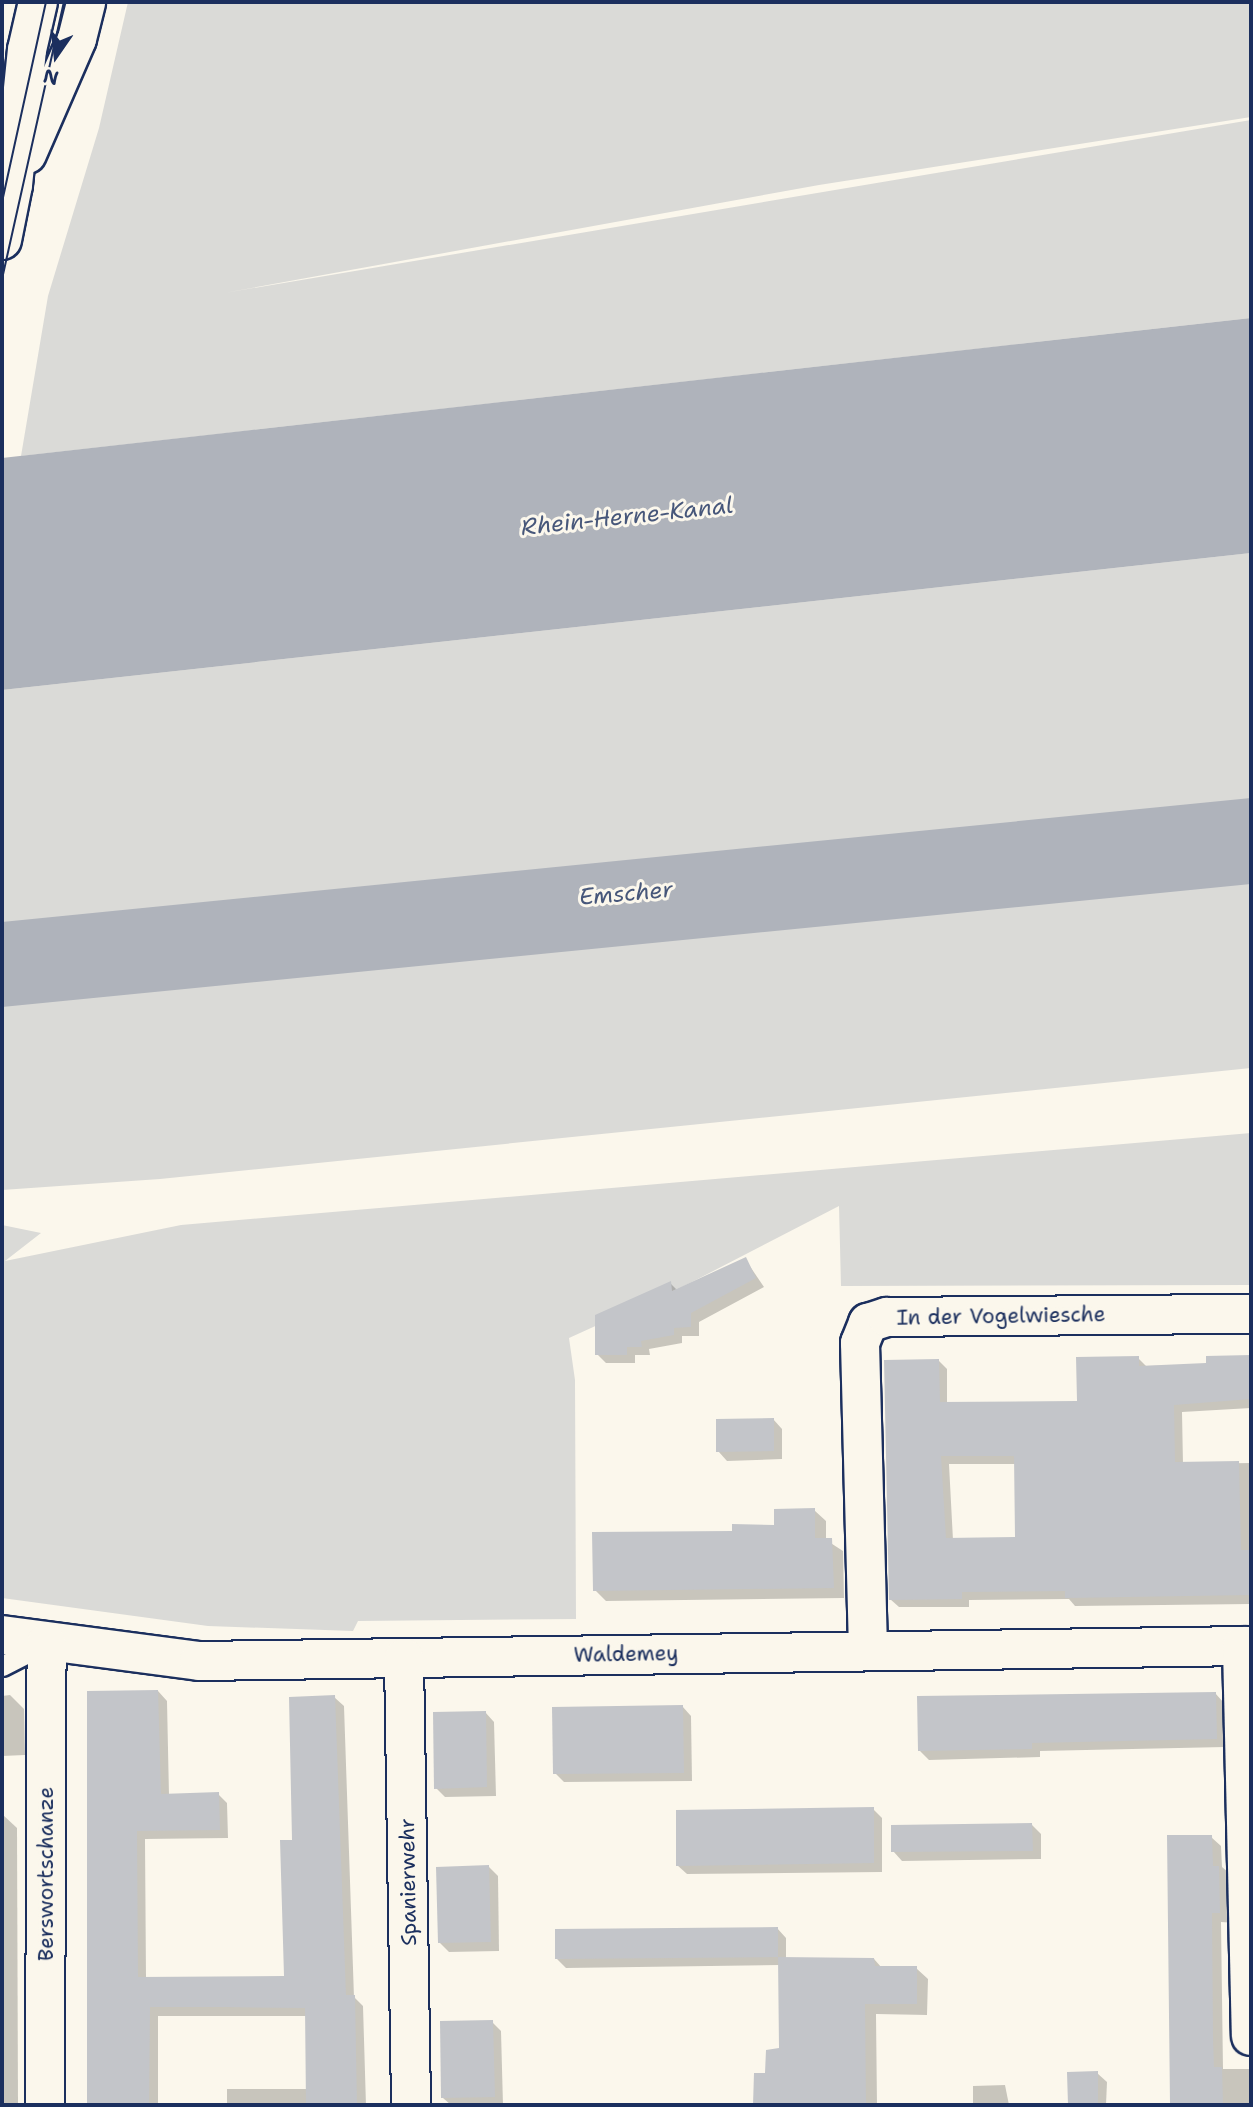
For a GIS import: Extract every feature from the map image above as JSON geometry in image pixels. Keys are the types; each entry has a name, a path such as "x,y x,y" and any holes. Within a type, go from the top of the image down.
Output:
{"street":[{"path":"2,240 13,185 27,50 38,2"},
{"path":"13,185 77,39 86,2"},
{"name":"In der Vogelwiesche","path":"867,1649 860,1343 868,1323 887,1317 1251,1314"},
{"name":"Waldemey","path":"2,1635 199,1661 867,1649 1246,1646"},
{"name":"Berswortschanze","path":"45,2105 47,1643"},
{"path":"1246,1646 1251,2036"},
{"name":"Spanierwehr","path":"404,1658 411,2105"}],"lane":[{"path":"2,1666 47,1643"}],"shaded area":[{"path":"128,2 1251,2 1251,117 819,185 224,293 1251,120 1251,318 21,456 48,296 99,128"},
{"path":"1251,553 1251,1068 160,1179 2,1190 2,690"},
{"path":"1251,1133 1251,1285 841,1286 839,1206 690,1283 569,1338 575,1380 576,1619 358,1621 353,1631 208,1626 2,1598 2,1225 41,1233 5,1261 181,1225"}],"water":[{"name":"Rhein-Herne-Kanal","path":"1251,318 1251,553 2,690 2,458"},
{"name":"Emscher","path":"1251,798 1251,884 2,1007 2,922"}],"building":[{"path":"746,1257 756,1278 691,1313 691,1327 674,1328 674,1335 641,1341 642,1347 627,1347 627,1355 595,1355 595,1315 671,1281 672,1291"},
{"path":"1251,1355 1251,1399 1174,1405 1175,1462 1239,1461 1241,1550 1251,1550 1251,1595 1065,1598 1065,1591 962,1592 962,1599 889,1600 884,1360 939,1359 940,1402 1077,1401 1076,1357 1139,1356 1139,1366 1206,1363 1206,1356","holes":["941,1456 1014,1456 1015,1537 946,1538"]},
{"path":"774,1418 774,1451 716,1452 716,1419"},
{"path":"815,1508 815,1538 832,1538 834,1588 593,1591 592,1532 732,1531 732,1524 774,1525 774,1509"},
{"path":"158,1690 161,1794 219,1792 220,1830 137,1831 138,1977 284,1976 280,1840 292,1840 289,1697 335,1695 346,1995 355,1995 357,2105 306,2105 305,2008 150,2007 149,2105 87,2105 87,1691"},
{"path":"1216,1692 1217,1739 1032,1743 1032,1749 918,1751 917,1696"},
{"path":"683,1705 684,1773 553,1774 552,1707"},
{"path":"486,1711 487,1787 434,1789 433,1712"},
{"path":"874,1807 874,1863 676,1866 676,1810"},
{"path":"1032,1823 1033,1851 891,1852 891,1825"},
{"path":"1167,1835 1212,1835 1213,1866 1219,1866 1220,1913 1212,1913 1213,2038 1214,2067 1222,2067 1223,2105 1170,2105"},
{"path":"489,1865 491,1942 438,1943 436,1867"},
{"path":"778,1927 778,1957 555,1959 555,1929"},
{"path":"778,1957 874,1958 875,1966 917,1966 917,2004 865,2004 866,2105 753,2105 754,2073 765,2073 766,2050 779,2048"},
{"path":"493,2020 495,2097 441,2098 440,2021"},
{"path":"1098,2071 1098,2105 1068,2105 1067,2072"}],"tram line":[{"path":"2,202 46,2"},
{"path":"2,279 64,2"}]}
